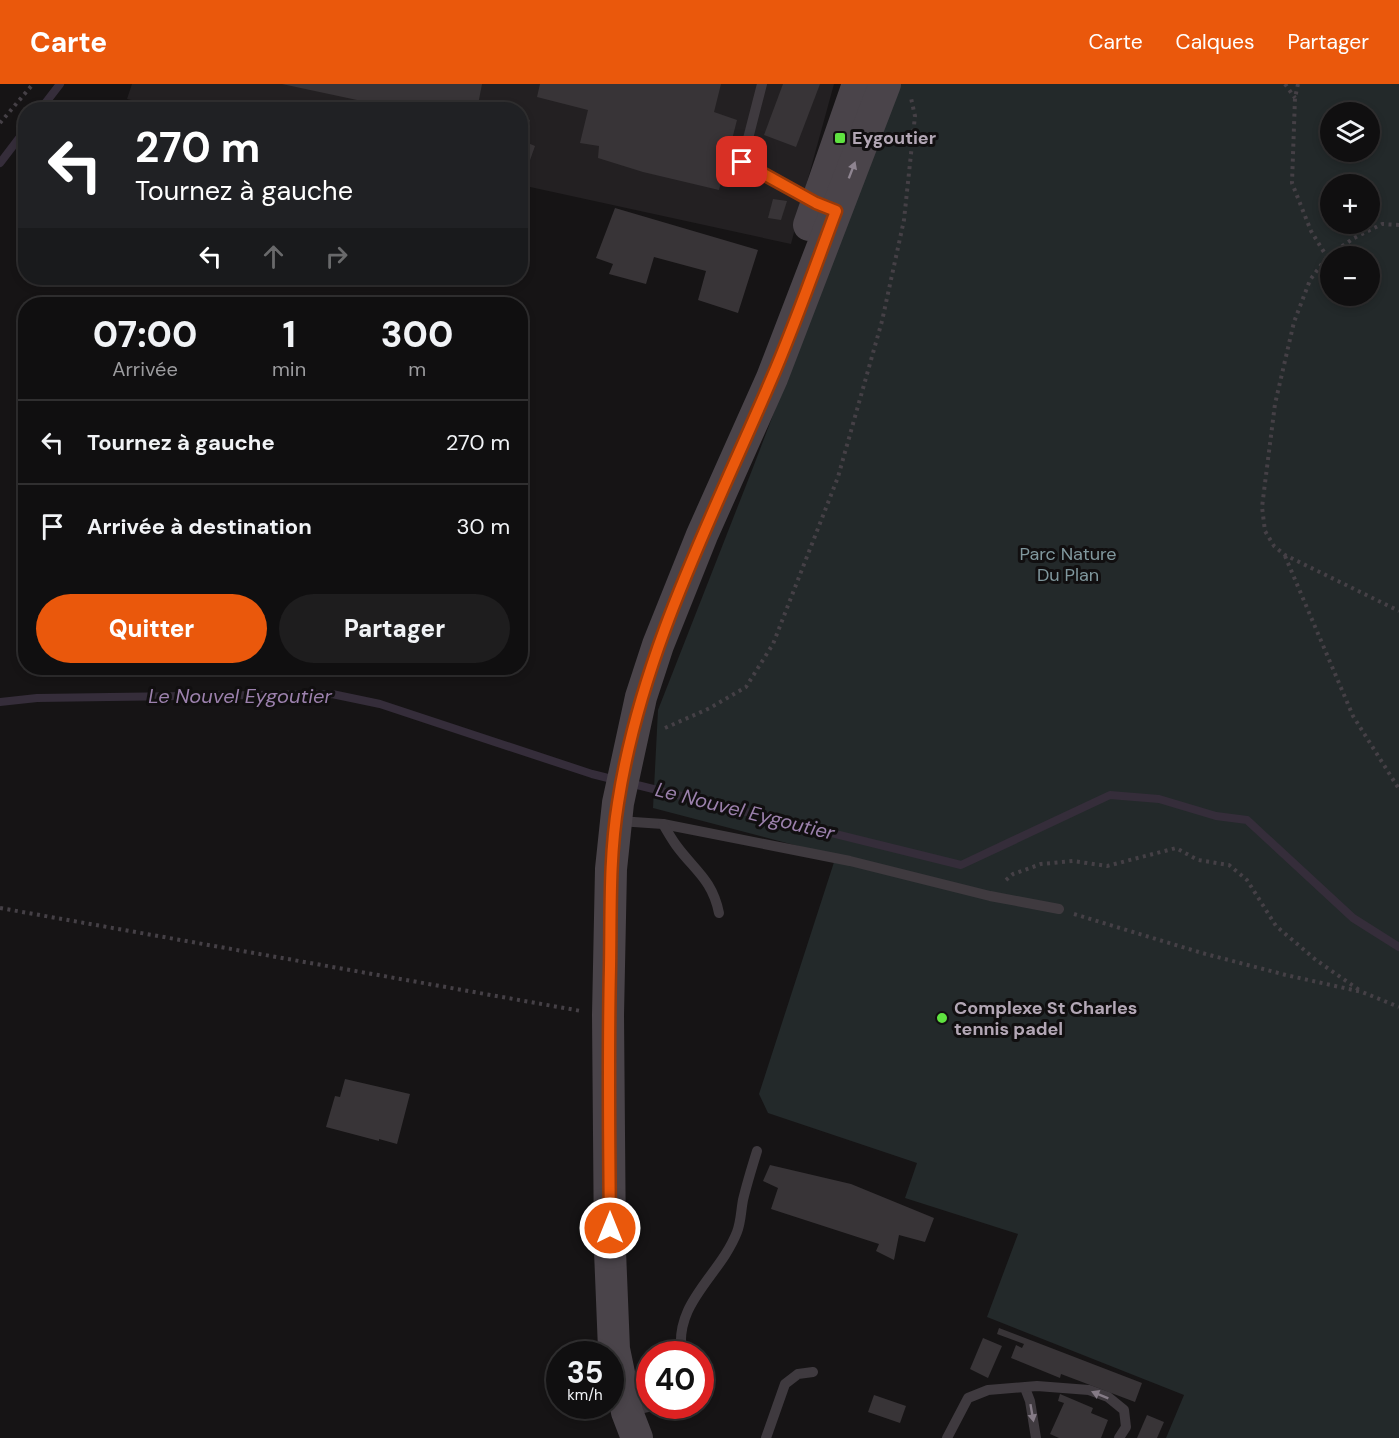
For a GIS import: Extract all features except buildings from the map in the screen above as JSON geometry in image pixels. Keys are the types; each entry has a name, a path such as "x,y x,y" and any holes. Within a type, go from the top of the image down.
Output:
{"street":[{"path":"826,207 858,84"},
{"path":"636,1410 614,1348 610,1251 608,1016 611,868 617,812 645,738 641,697 658,645 702,535 755,374 826,207 898,89"}],"lane":[{"path":"762,84 742,162 826,207"},
{"path":"617,812 663,824 850,861 990,896 1059,909"},
{"path":"663,824 676,845 699,871 716,898 719,913"},
{"path":"680,1341 682,1320 738,1231 748,1180 757,1151"},
{"path":"766,1438 785,1384 798,1374 813,1372"},
{"path":"947,1438 968,1398 987,1390 1037,1386 1089,1390 1108,1397 1124,1410 1126,1427 1119,1438"},
{"path":"1025,1388 1030,1401 1036,1438"}],"path":[{"path":"0,123 33,84"},
{"path":"1285,84 1295,98"},
{"path":"1298,84 1295,98 1292,183 1311,231 1320,246"},
{"path":"645,738 710,708 746,687 773,644 838,477 882,321 904,220 915,116 898,89"},
{"path":"1343,246 1382,224 1399,225"},
{"path":"1320,266 1310,280 1294,322 1275,404 1262,507 1265,531 1274,546 1284,555 1399,611"},
{"path":"1284,555 1353,716 1399,789"},
{"path":"990,896 1012,874 1041,864 1073,861 1107,866 1176,848 1198,860 1229,865 1247,880 1276,926 1316,960 1362,992"},
{"path":"0,908 608,1016"},
{"path":"1059,909 1202,953 1362,992 1399,1007"}],"shaded area":[{"path":"132,84 834,84 791,244 528,187 528,102 140,102 127,99"}],"green space":[{"name":"Parc Nature Du Plan","path":"896,84 1399,84 1399,1438 1166,1438 1184,1395 987,1317 1018,1234 905,1198 917,1163 768,1113 759,1094 836,856 653,808 658,710 754,465"}],"waterway":[{"path":"46,102 60,84"},
{"path":"0,163 18,139"},
{"name":"Le Nouvel Eygoutier","path":"0,702 37,698 332,694 380,704 616,780"},
{"name":"Le Nouvel Eygoutier","path":"629,783 961,865 1110,795 1159,799 1216,816 1247,820 1353,918 1399,947"}],"place":[{"name":"Eygoutier","path":"840,138"},
{"name":"Complexe St Charles tennis padel","path":"942,1018"}],"route":[{"path":"610,1228 608,1016 611,868 618,803 630,744 641,697 658,645 702,535 772,378 836,211 816,203 742,162"}]}
